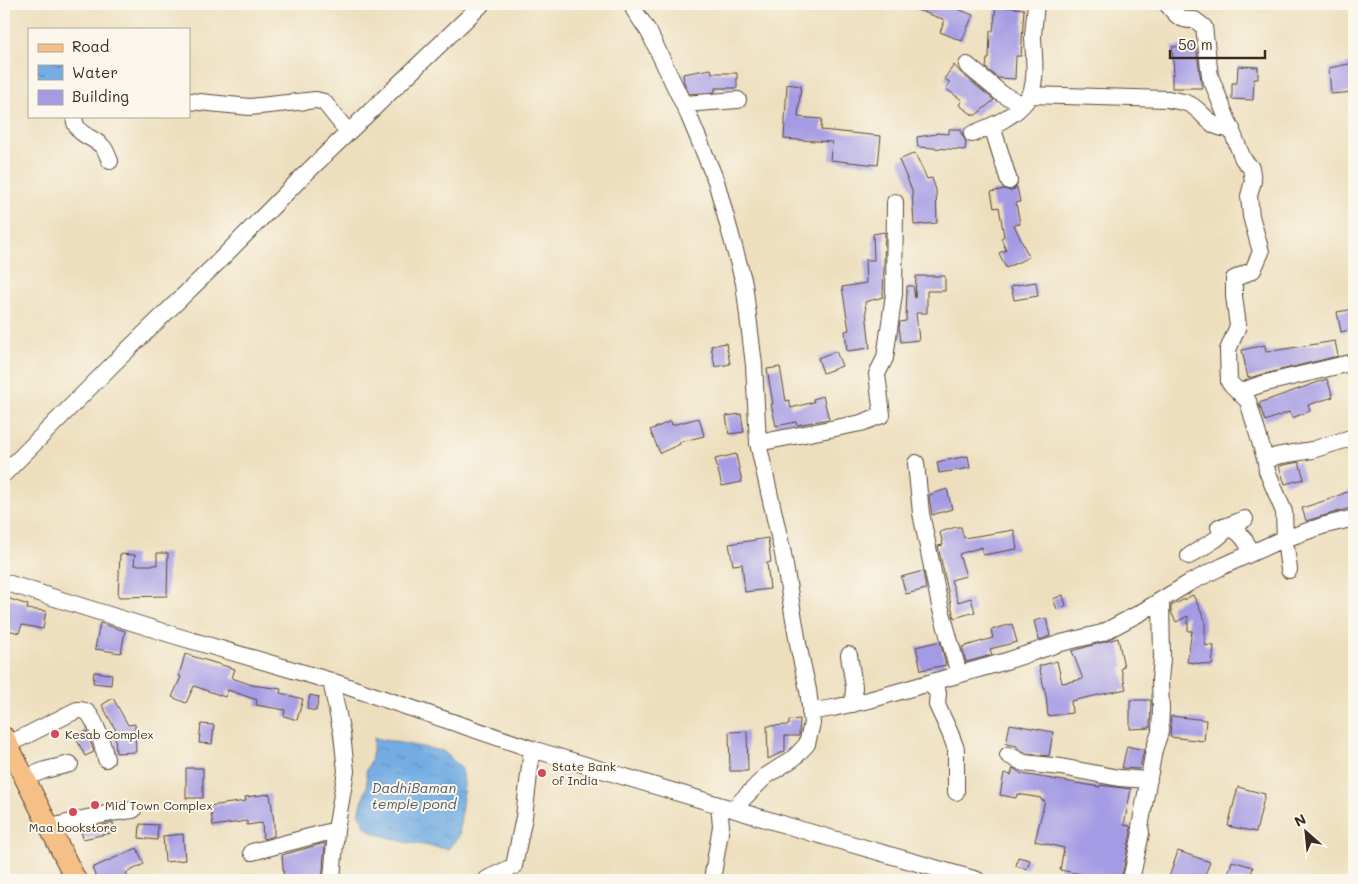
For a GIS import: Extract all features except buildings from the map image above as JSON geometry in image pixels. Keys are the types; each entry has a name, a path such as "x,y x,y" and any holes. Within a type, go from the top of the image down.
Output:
{"main road":[{"path":"6,741 76,880"}],"street":[{"path":"4,474 348,132 482,4"},
{"path":"633,4 634,10 649,32 684,104 716,181 744,283 754,365 758,443 783,554 808,690 812,723 807,744 794,758 766,776 726,807 712,880"},
{"path":"972,134 1002,122 1026,99 1032,88 1036,4"},
{"path":"1167,4 1184,21 1195,20 1204,27 1210,76 1243,159 1251,168 1253,181 1249,196 1251,216 1261,252 1253,270 1234,279 1238,326 1228,350 1229,382 1248,402 1267,471 1284,512 1289,570"},
{"path":"966,65 1002,94 1026,99 1168,99 1191,105 1220,129 1232,129"},
{"path":"190,101 250,107 316,100 324,102 348,132"},
{"path":"684,104 738,100"},
{"path":"74,118 74,125 85,136 104,147 110,161"},
{"path":"992,126 1009,181"},
{"path":"758,443 861,423 882,415 877,374 884,358 894,294 895,202"},
{"path":"1239,392 1262,384 1354,362"},
{"path":"1266,462 1276,456 1312,450 1354,437"},
{"path":"916,463 921,513 940,606 959,674"},
{"path":"810,712 853,704 1061,643 1102,633 1189,583 1252,553 1322,526 1354,518"},
{"path":"1222,527 1245,519"},
{"path":"1222,527 1235,529 1252,553"},
{"path":"1189,556 1223,533 1222,527"},
{"path":"4,582 176,636 330,681 532,749 977,880"},
{"path":"1130,880 1141,833 1140,827 1154,750 1160,732 1161,600"},
{"path":"849,655 854,687 853,704"},
{"path":"330,681 342,734 346,772 336,830 332,880"},
{"path":"929,683 938,693 936,705 956,748 956,792"},
{"path":"6,741 77,710 84,710 88,713 99,734 106,759"},
{"path":"487,879 514,866 524,817 532,749"},
{"path":"1008,755 1024,763 1061,767 1119,778 1149,780"},
{"path":"25,778 45,770 70,764"},
{"path":"49,828 82,818 133,810"},
{"path":"252,852 336,830"}],"water":[{"name":"DadhiBaman temple pond","path":"374,738 443,751 462,769 464,784 459,836 448,849 405,842 371,832 363,823 359,813 367,786 366,772 372,757"}],"place":[{"name":"Kesab Complex","path":"55,734"},
{"name":"State Bank of India","path":"542,773"},
{"name":"Mid Town Complex","path":"95,805"},
{"name":"Maa bookstore","path":"73,812"}]}
